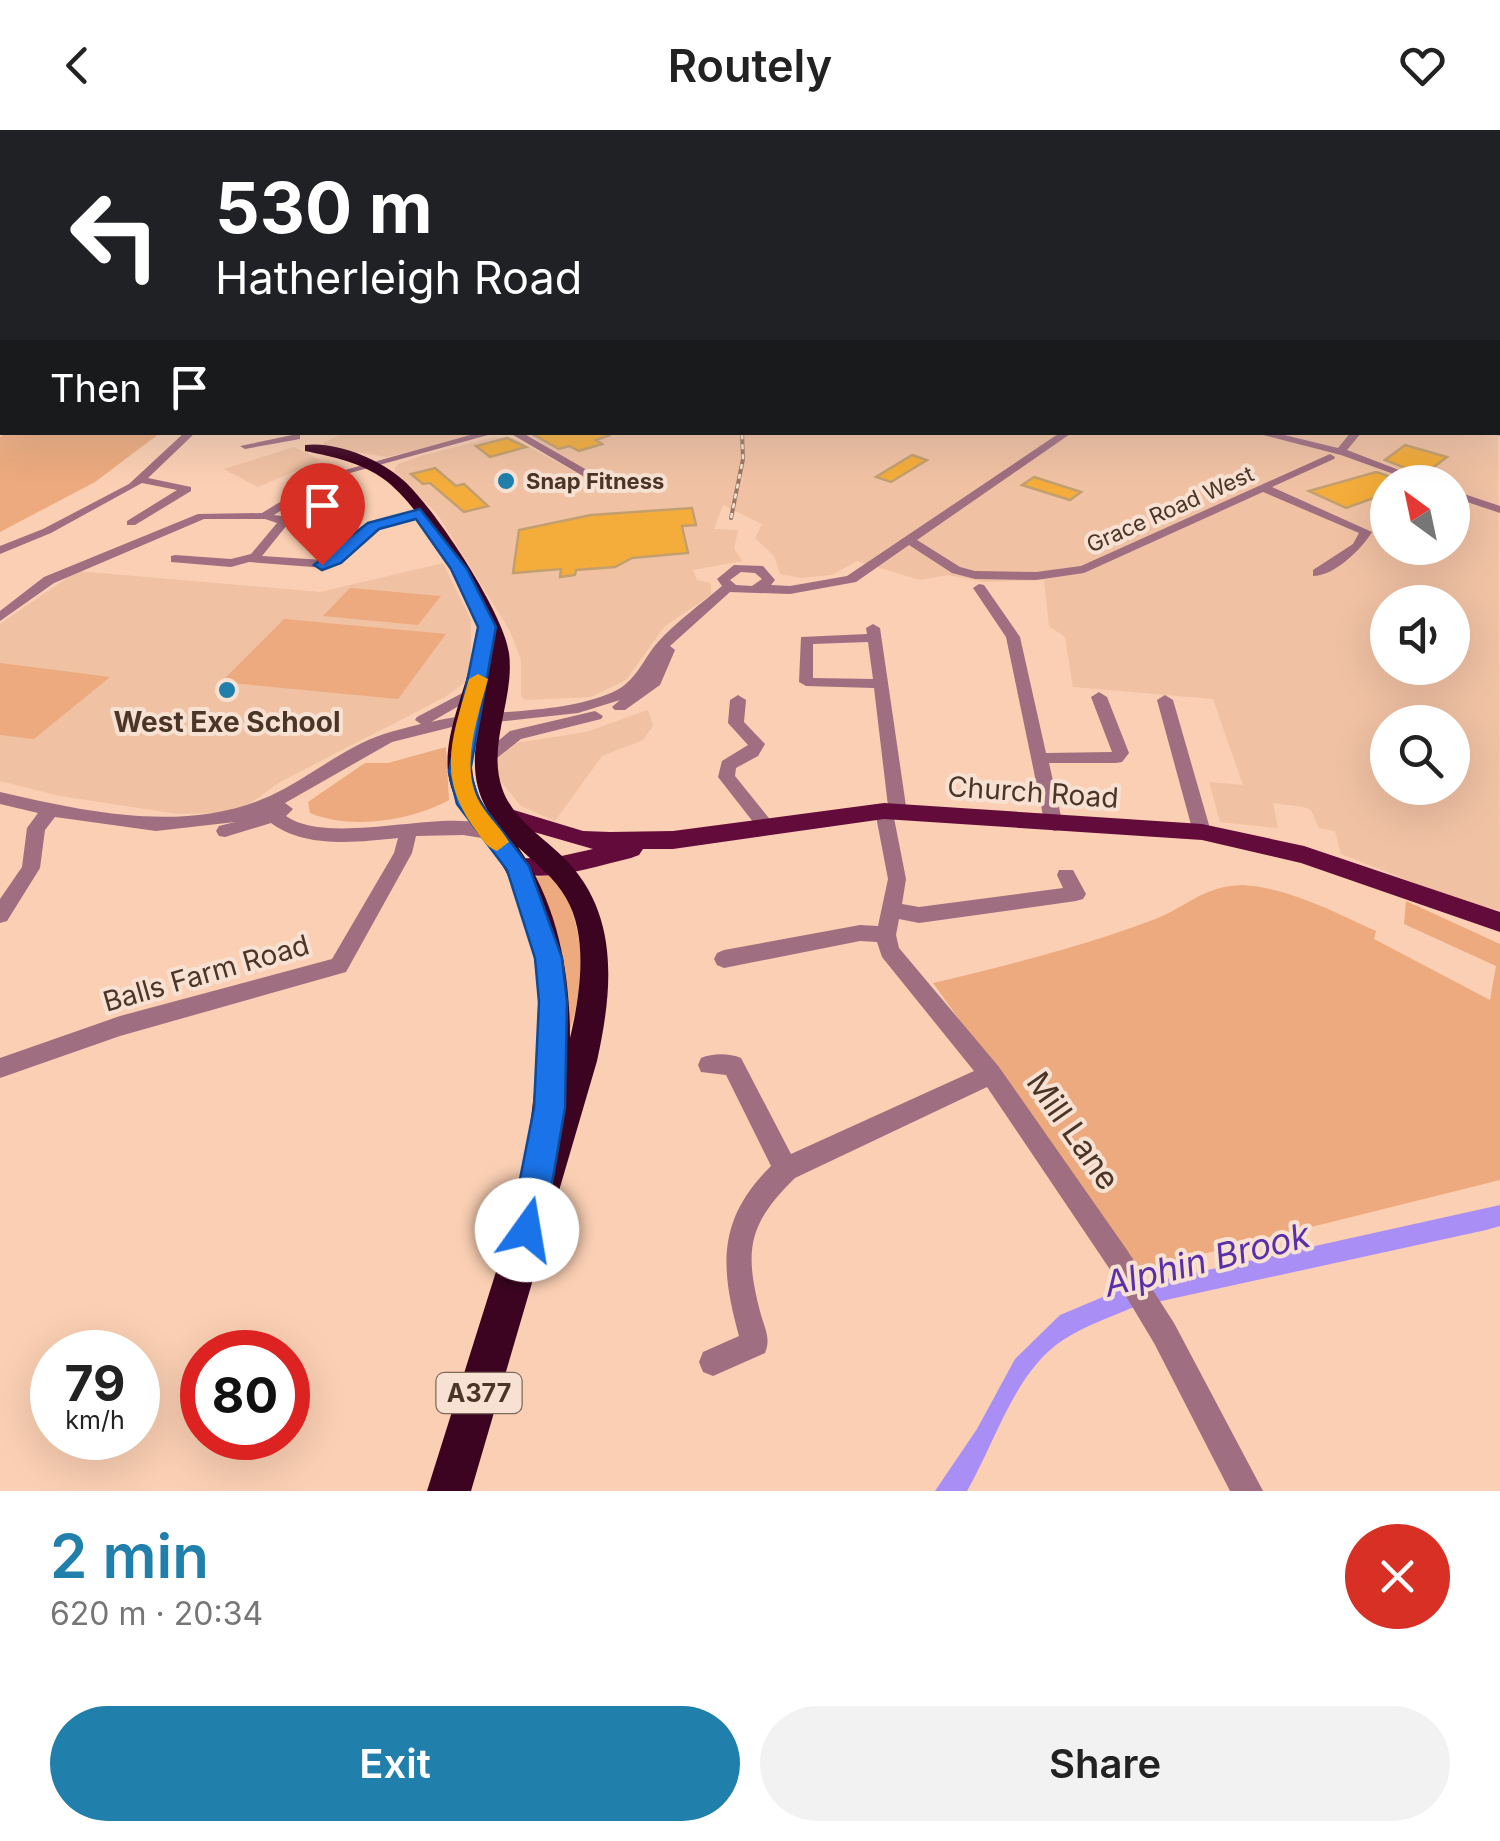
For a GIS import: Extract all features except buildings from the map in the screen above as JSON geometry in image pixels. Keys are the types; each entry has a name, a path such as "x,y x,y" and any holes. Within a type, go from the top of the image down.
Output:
{"highway":[{"path":"306,442 374,470 420,513 459,569 495,636 499,659"},
{"path":"306,442 350,470 374,470"},
{"name":"A377","path":"487,627 475,692 477,724 487,757 487,780 496,824 540,921 553,1002 553,1070 536,1198"},
{"name":"A377","path":"449,1491 536,1198 563,1126 594,976 588,916 578,893 558,866 468,804 460,772 499,659"}],"main road":[{"name":"Church Road","path":"496,824 584,840 654,841 890,812 1202,832 1288,850 1500,922"},
{"name":"Church Road","path":"517,866 558,866 654,841"},
{"path":"578,893 594,867 614,854"},
{"name":"Church Road","path":"1403,890 1431,906 1500,933"}],"street":[{"path":"0,550 47,532 142,480 188,435"},
{"path":"245,446 306,442 384,458 482,435"},
{"path":"518,435 604,484 634,484"},
{"path":"386,738 578,708 620,695 639,681 653,657 674,636 728,587 808,587 851,580 1064,435"},
{"path":"1268,435 1371,465"},
{"path":"1336,454 1354,435"},
{"path":"374,470 409,454"},
{"name":"Grace Road West","path":"910,541 967,574 1053,574 1098,564 1336,454"},
{"path":"131,524 187,489 142,480"},
{"path":"1264,488 1372,531 1317,573"},
{"path":"266,516 303,491 331,497"},
{"path":"1470,499 1500,510"},
{"path":"175,559 231,563 252,557 326,564 374,526 420,513"},
{"path":"0,616 49,580 190,520 210,514 266,516 287,522 310,520"},
{"path":"252,557 287,522"},
{"path":"728,587 724,577 738,568 755,568 761,585"},
{"path":"699,615 761,585"},
{"path":"978,588 1014,637 1043,758 1054,825"},
{"path":"724,959 754,943 860,933 886,935 896,864 882,684 874,633 810,638 805,645 806,682 882,684"},
{"path":"487,757 516,736 590,718 628,704 648,690 661,673 674,636"},
{"path":"499,659 507,668 505,698 532,714"},
{"path":"267,811 386,738 475,692"},
{"path":"1043,758 1116,758 1121,753 1099,698"},
{"path":"738,700 736,724 755,740 756,748 728,765 726,777 767,827"},
{"path":"1165,700 1202,832"},
{"path":"0,798 51,810 169,826 217,820 267,811 386,749 477,724 590,718"},
{"path":"436,826 468,804"},
{"path":"0,915 31,868 36,828 51,810"},
{"path":"267,811 285,826 306,833 496,824"},
{"name":"Balls Farm Road","path":"0,1068 120,1026 339,966 403,853 409,830"},
{"path":"891,910 918,916 1076,894 1066,875"},
{"name":"Mill Lane","path":"886,935 896,964 991,1074 1118,1259 1164,1333 1247,1491"},
{"path":"729,1061 786,1169"},
{"path":"713,1362 755,1343 740,1292 737,1246 743,1220 754,1202 786,1169 991,1074"}],"shaded area":[{"path":"157,435 95,482 0,532 0,437"},
{"path":"339,435 478,435 387,457 317,446"},
{"path":"530,435 1498,435 1500,910 1471,905 1341,854 1335,831 1319,828 1311,810 1304,807 1273,803 1278,828 1220,822 1209,782 1243,785 1213,699 1073,687 1065,637 1049,626 1044,580 984,582 948,575 920,580 857,561 832,575 801,578 780,574 774,556 755,538 762,524 723,505 714,529 738,530 734,548 742,561 693,570 697,580 711,583 711,595 665,626 626,680 591,697 526,700 521,696 521,660 510,631 438,515 394,471 398,464 421,456 494,437 513,438 575,472 582,470"},
{"path":"294,447 321,460 258,487 224,469"},
{"name":"West Exe School","path":"443,563 471,620 471,662 464,683 445,697 280,782 249,804 218,813 178,814 60,796 0,781 0,624 77,571 320,592"},
{"path":"350,588 441,596 418,625 323,616"},
{"path":"284,619 446,634 398,699 221,682"},
{"path":"0,663 110,677 34,739 0,735"},
{"path":"648,710 653,726 643,740 602,756 555,821 521,806 487,765 509,744 586,732"},
{"path":"446,747 449,800 381,821 344,821 310,813 308,802 365,763 388,763"},
{"path":"557,875 573,915 580,954 579,993 568,1036 533,877"},
{"path":"1243,885 1294,896 1376,931 1374,939 1490,1000 1496,966 1404,924 1406,901 1500,944 1500,1180 1139,1270 933,983 1097,939 1163,916 1216,889"},
{"path":"1500,1205 1500,1226 1134,1307 1080,1330 1046,1353 1032,1370 967,1491 935,1491 977,1429 1015,1359 1060,1315 1122,1289"}],"railway":[{"path":"731,518 743,459 742,435"}],"slow traffic":[{"path":"478,679 464,730 460,772 468,804 497,842"}],"place":[{"name":"Snap Fitness","path":"506,481"},
{"name":"West Exe School","path":"227,690"}],"route":[{"path":"322,565 336,560 368,528 420,513 459,569 487,627 464,730 460,772 468,804 511,856 532,900 548,958 553,1002 550,1108 527,1230"}],"water label":[{"name":"Alphin Brook","path":"1207,1260"}]}
